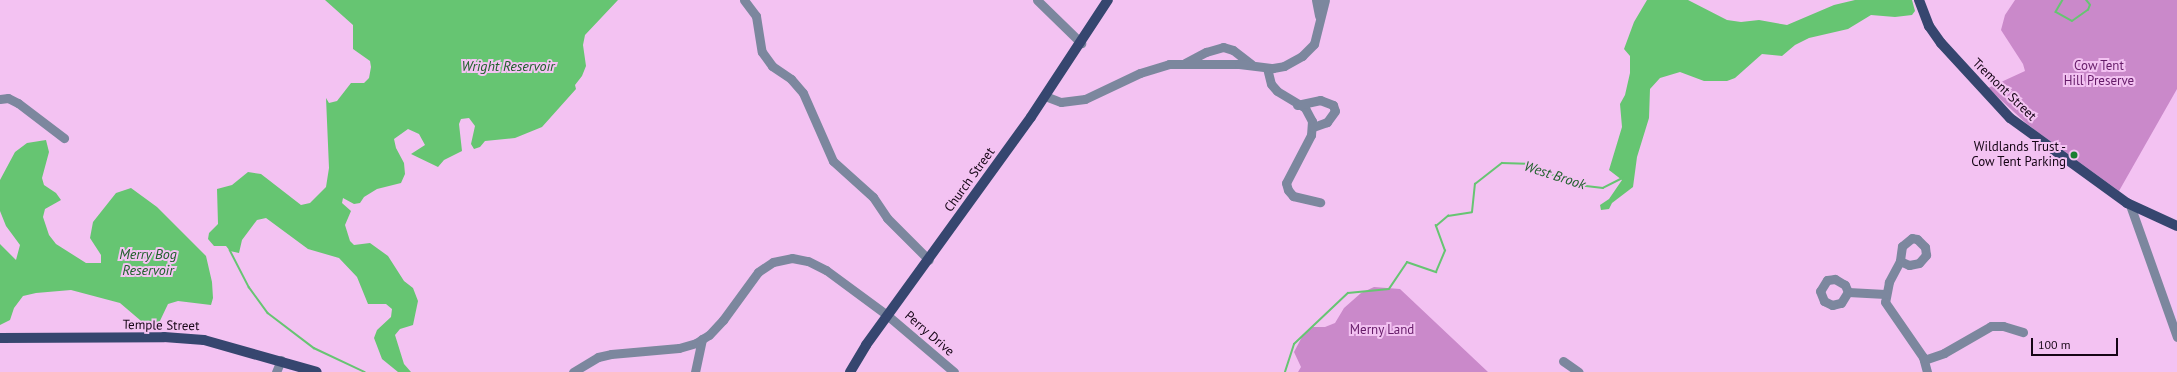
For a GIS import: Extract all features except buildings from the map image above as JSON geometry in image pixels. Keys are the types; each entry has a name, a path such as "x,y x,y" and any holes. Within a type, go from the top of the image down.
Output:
{"main road":[{"name":"Church Street","path":"850,372 887,315 929,260 1045,96 1108,0"},
{"name":"Tremont Street","path":"1919,0 1929,26 1941,44 1999,107 2040,140 2130,205 2177,226"},
{"name":"Temple Street","path":"0,338 185,338 231,346 317,372"}],"street":[{"path":"744,0 756,16 762,52 772,66 791,79 803,93 832,161 873,196 888,218 929,260"},
{"path":"1037,0 1081,43"},
{"path":"1316,0 1320,20"},
{"path":"1045,96 1061,102 1076,102 1091,97 1145,71 1169,64 1253,65 1267,68 1284,66 1302,56 1317,38 1325,0"},
{"path":"1185,63 1206,52 1223,47 1233,50 1253,65"},
{"path":"1267,68 1271,84 1309,113 1313,127 1301,157 1286,183 1293,196 1320,202"},
{"path":"0,99 8,98 18,103 64,138"},
{"path":"1297,105 1320,100 1333,105 1335,111 1328,122 1313,127"},
{"path":"2130,205 2177,338"},
{"name":"Perry Drive","path":"702,339 723,320 758,272 773,262 788,258 802,259 815,264 887,315 954,372"},
{"path":"1900,261 1885,294 1885,302 1890,312 1924,360 1927,372"},
{"path":"1848,292 1885,294"},
{"path":"1924,360 1944,353 1991,326 2003,326 2023,332"},
{"path":"573,372 598,357 636,350 679,348 702,339"},
{"path":"695,372 702,339"},
{"path":"276,372 280,360"},
{"path":"1563,361 1579,372"}],"green space":[{"name":"Cow Tent Hill Preserve","path":"2015,0 2177,0 2177,89 2119,191 2027,124 1988,88 2025,71 2023,64 2001,30 2005,15"},
{"name":"Merny Land","path":"1374,287 1400,289 1488,372 1298,372 1301,367 1294,352 1303,335 1313,327 1325,327 1335,323 1344,308 1361,293"}],"water":[{"name":"Wright Reservoir","path":"325,0 618,0 585,35 583,45 586,66 582,76 575,85 576,89 542,127 515,138 485,141 480,147 474,149 471,144 475,126 469,118 461,119 459,124 462,151 444,160 438,167 411,154 425,145 419,134 408,129 394,139 396,148 404,163 405,174 401,183 377,189 364,197 360,203 354,204 343,198 342,203 351,211 345,225 350,241 354,245 370,243 388,256 404,281 413,288 418,301 413,325 400,329 395,335 404,364 411,372 398,372 382,359 374,338 377,330 391,317 392,309 386,304 368,304 357,277 339,258 308,249 266,218 257,220 242,240 239,253 230,251 226,246 214,246 208,239 209,233 218,224 217,189 232,185 248,172 261,174 301,205 310,203 326,187 329,168 326,98 329,103 337,101 351,83 364,83 369,78 371,67 370,61 353,49 353,25"},
{"path":"1647,0 1688,0 1727,20 1741,22 1759,20 1787,25 1834,5 1855,0 1912,0 1915,11 1912,15 1895,17 1871,15 1848,29 1809,38 1795,45 1782,56 1762,54 1735,78 1727,81 1704,81 1680,72 1660,78 1650,89 1649,118 1637,157 1633,187 1612,203 1609,209 1601,210 1600,205 1609,199 1622,180 1609,170 1622,127 1620,104 1625,95 1630,73 1630,56 1624,49 1634,22"},
{"name":"Merry Bog Reservoir","path":"46,140 49,152 42,178 44,185 56,193 61,200 45,209 43,217 49,235 56,244 86,263 101,263 101,255 90,238 93,222 116,193 131,188 157,207 206,256 212,282 213,298 211,305 178,301 168,304 158,325 147,326 120,303 71,290 36,293 23,296 14,308 10,320 0,325 0,244 16,260 20,245 6,226 0,211 0,180 15,152 27,143"}],"waterway":[{"path":"2063,0 2056,12 2072,21 2088,10 2090,5 2086,0"},
{"name":"West Brook","path":"1285,372 1294,344 1348,293 1389,289 1407,262 1436,272 1445,251 1436,226 1448,216 1472,212 1475,184 1502,163 1526,164 1578,185 1603,188 1623,178"},
{"path":"230,250 249,287 268,313 314,348 365,372"}],"place":[{"name":"Wildlands Trust - Cow Tent Parking","path":"2074,155"}]}
